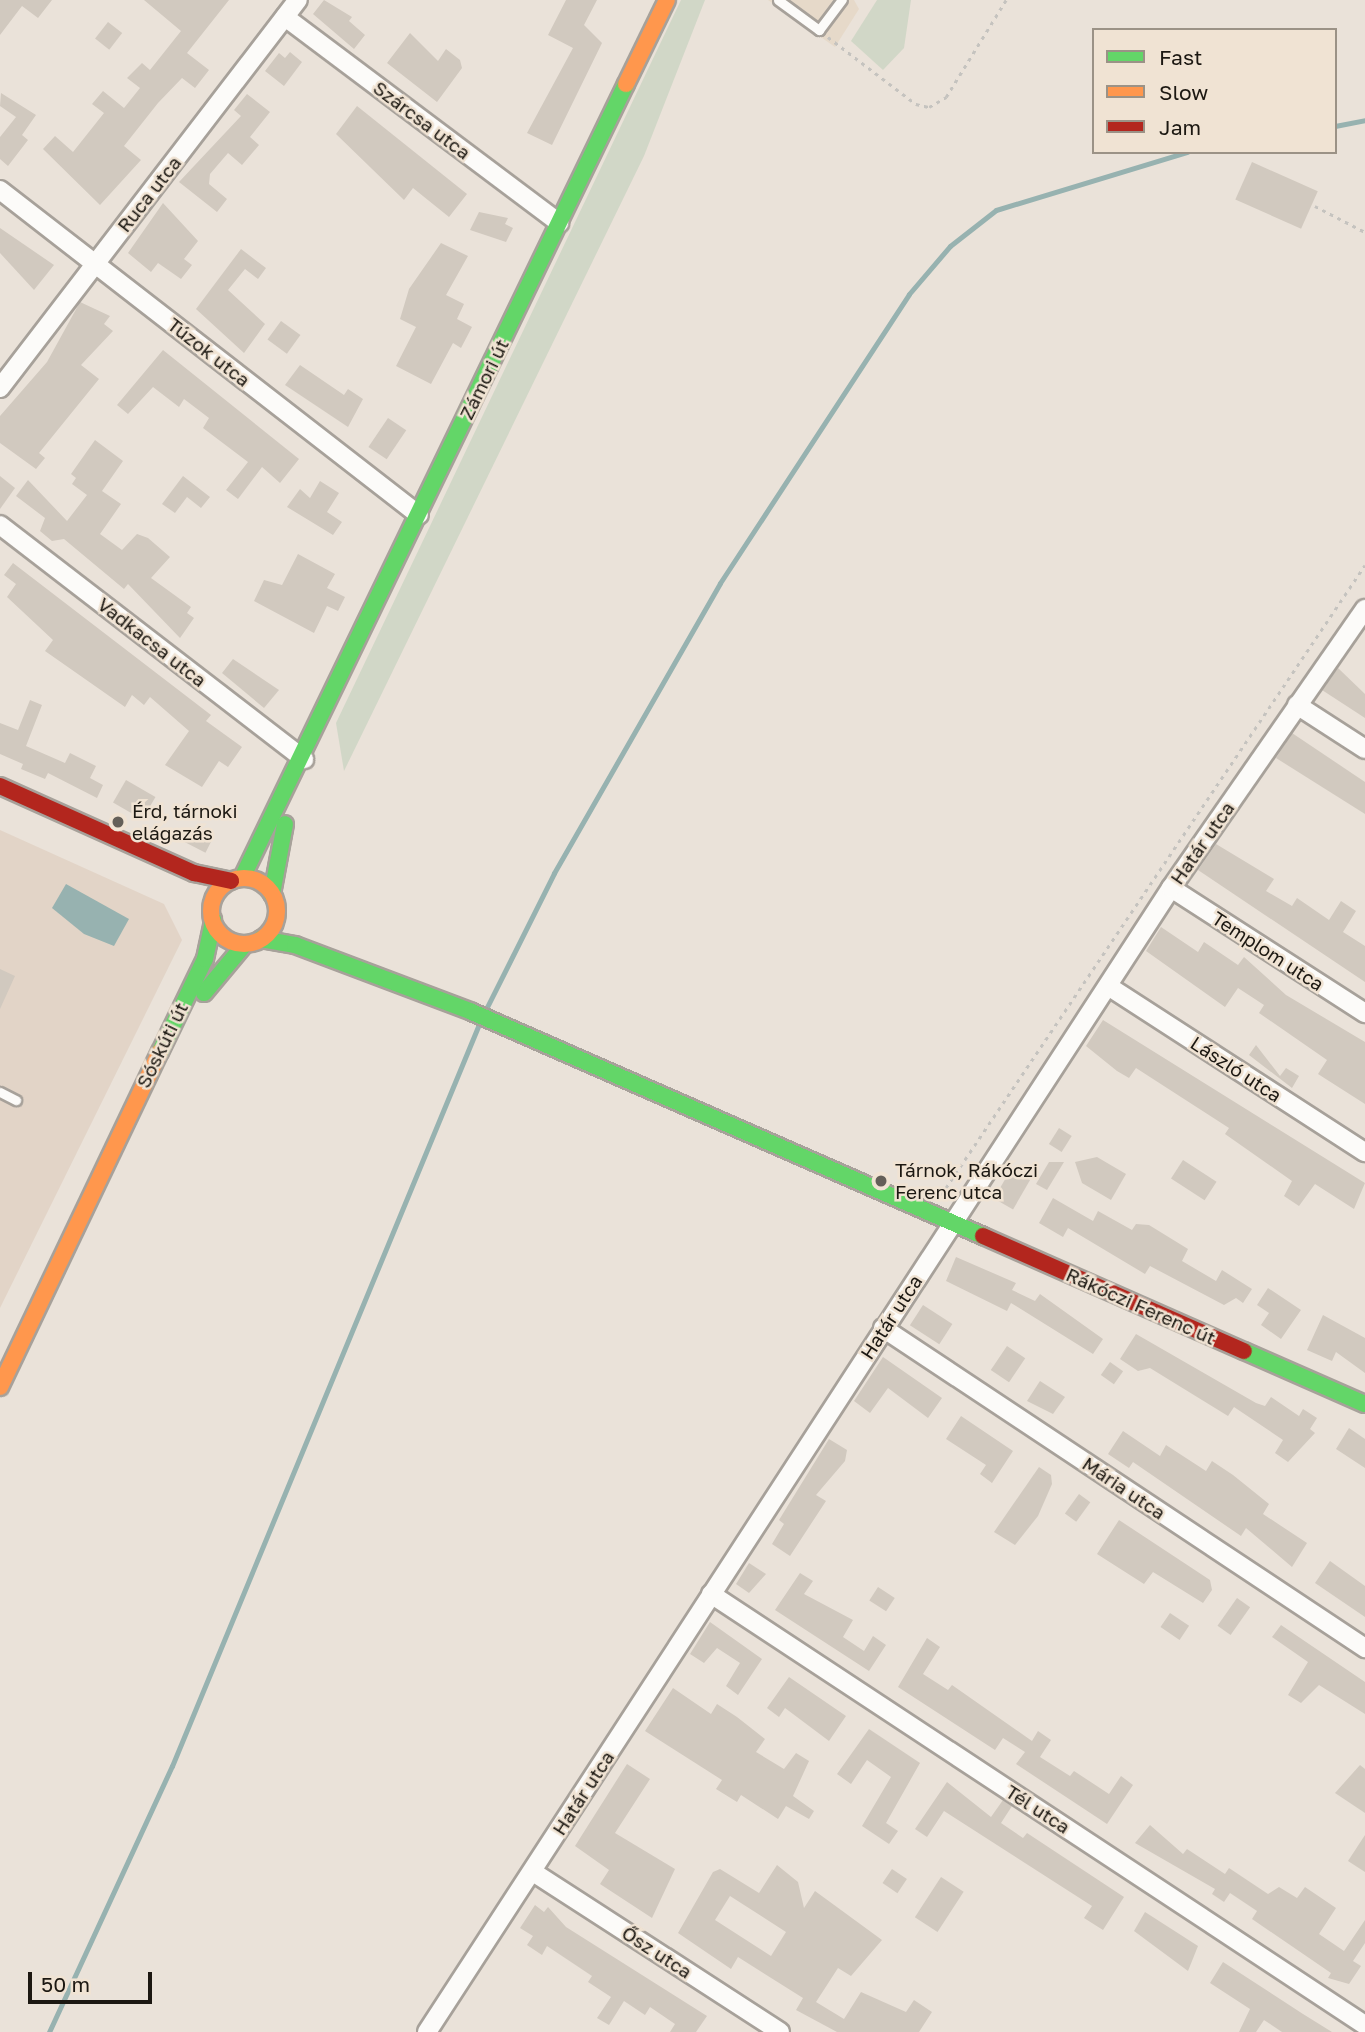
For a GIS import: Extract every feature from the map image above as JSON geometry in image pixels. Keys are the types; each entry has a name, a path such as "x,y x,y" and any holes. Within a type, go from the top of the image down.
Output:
{"main road":[{"name":"Zámori út","path":"237,879 304,759 667,0"},
{"name":"Zámori út","path":"274,902 275,856 304,759"},
{"path":"0,786 204,876 259,882 297,925 407,986"},
{"path":"88,827 212,914 228,940 245,944 261,939 295,944 407,986"},
{"path":"212,914 237,879"},
{"path":"261,939 274,902"},
{"name":"Sóskúti út","path":"0,1387 205,959 212,914"},
{"name":"Sóskúti út","path":"104,1168 219,968 245,944"},
{"name":"Rákóczi Ferenc út","path":"407,986 498,1023 1365,1404"}],"street":[{"name":"Ruca utca","path":"0,388 298,0"},
{"name":"Szárcsa utca","path":"285,17 559,223"},
{"name":"Túzok utca","path":"0,190 419,515"},
{"name":"Vadkacsa utca","path":"0,525 304,759"},
{"name":"Határ utca","path":"427,2032 1171,888 1365,609"},
{"path":"1297,705 1365,749"},
{"name":"Templom utca","path":"1171,888 1365,1013"},
{"name":"László utca","path":"1108,986 1365,1152"},
{"name":"Mária utca","path":"883,1328 1365,1648"},
{"name":"Tél utca","path":"711,1594 1365,2025"},
{"name":"Ősz utca","path":"533,1872 780,2032"}],"lane":[{"path":"778,0 820,30 842,0"},
{"path":"0,1092 16,1100"}],"path":[{"path":"820,30 916,104 929,107 946,97 1006,0"},
{"path":"1315,206 1365,232"},
{"path":"923,1211 1365,565"}],"shaded area":[{"path":"768,0 854,0 859,9 835,47"},
{"path":"0,830 164,904 182,940 0,1308"}],"green space":[{"path":"681,0 705,0 644,156 344,771 336,723"},
{"path":"877,0 911,0 904,48 883,70 851,41"}],"water":[{"path":"66,884 129,919 114,946 84,934 52,908"}],"building":[{"path":"0,0 52,0 38,18 22,6 0,35"},
{"path":"144,0 229,0 187,53 209,70 195,88 182,78 158,103 124,146 141,160 100,205 43,149 55,136 73,152 104,113 92,104 103,91 124,108 140,88 127,78 142,63 150,70 181,31"},
{"path":"324,0 352,17 349,21 365,35 354,49 313,14"},
{"path":"566,0 597,0 584,25 602,43 552,145 527,133 573,48 548,35"},
{"path":"108,22 122,33 109,50 95,39"},
{"path":"410,33 438,61 446,49 460,60 462,68 437,102 387,63"},
{"path":"290,52 302,62 284,86 265,71 279,53 285,58"},
{"path":"1,93 36,115 22,135 28,140 8,166 0,159 0,137 16,117 0,106"},
{"path":"247,94 270,112 250,137 259,145 242,165 228,153 210,174 209,184 227,199 217,212 179,182 241,116 234,110"},
{"path":"357,106 467,194 449,217 413,188 404,200 336,134"},
{"path":"1252,162 1318,191 1301,229 1235,199"},
{"path":"163,203 198,241 184,259 192,265 181,279 158,263 151,272 128,253"},
{"path":"479,212 508,218 505,224 513,228 506,242 470,230"},
{"path":"0,228 54,265 34,290 0,253"},
{"path":"441,243 468,256 446,295 464,304 457,319 472,327 461,348 453,343 431,384 396,366 416,327 400,319 409,289"},
{"path":"241,249 266,268 258,279 245,269 228,290 265,324 244,353 196,309"},
{"path":"80,302 110,316 104,324 113,331 81,365 99,379 39,453 45,458 36,469 0,443 0,416 47,362"},
{"path":"281,321 300,335 287,354 267,340"},
{"path":"163,350 299,459 280,483 262,467 238,499 226,490 248,462 203,428 209,418 184,399 179,407 153,387 128,414 117,405"},
{"path":"300,365 344,395 348,389 363,399 348,427 285,385"},
{"path":"388,418 406,430 387,459 368,447"},
{"path":"95,440 123,461 102,491 121,504 100,534 122,550 137,534 148,538 170,557 151,578 191,607 187,613 194,618 180,638 128,584 124,589 64,539 52,541 40,531 45,518 16,496 28,480 67,521 87,495 72,484 76,478 71,474"},
{"path":"0,476 15,488 0,509"},
{"path":"183,476 210,497 201,508 187,497 175,513 162,504"},
{"path":"320,481 339,493 327,512 342,522 333,535 287,507 300,489 310,498"},
{"path":"298,554 335,574 327,588 345,597 338,611 327,606 314,633 254,601 264,580 282,585"},
{"path":"13,563 211,715 206,721 242,747 228,767 219,761 202,787 165,765 189,731 150,697 144,705 132,695 125,707 45,651 53,640 7,597 16,584 4,575"},
{"path":"233,659 279,690 264,708 222,673"},
{"path":"1338,668 1365,694 1365,718 1322,690"},
{"path":"30,700 42,705 26,746 65,763 70,753 96,766 90,778 103,785 97,798 48,773 45,779 21,769 23,764 0,754 0,723 18,730"},
{"path":"1292,733 1365,782 1365,814 1276,758"},
{"path":"126,780 155,797 142,820 113,803"},
{"path":"190,828 212,839 205,853 183,841"},
{"path":"1216,844 1274,879 1266,891 1292,906 1297,898 1329,920 1341,901 1356,911 1343,932 1365,946 1365,982 1198,870"},
{"path":"1161,927 1198,952 1204,942 1238,965 1244,957 1286,995 1365,1042 1365,1104 1318,1074 1327,1060 1259,1013 1264,1005 1238,988 1225,1007 1146,951"},
{"path":"0,969 15,976 0,1009"},
{"path":"1103,1020 1365,1183 1354,1209 1315,1184 1299,1206 1284,1196 1292,1181 1225,1134 1229,1128 1136,1068 1129,1078 1117,1071 1086,1046"},
{"path":"1256,1045 1280,1076 1286,1068 1299,1076 1292,1088 1249,1055"},
{"path":"1059,1128 1072,1136 1062,1152 1049,1144"},
{"path":"1097,1157 1126,1174 1111,1200 1082,1183 1075,1162"},
{"path":"1183,1160 1217,1182 1205,1200 1171,1178"},
{"path":"1049,1162 1064,1162 1047,1190 1036,1184"},
{"path":"1011,1169 1030,1180 1013,1209 994,1198"},
{"path":"1053,1198 1093,1221 1098,1211 1132,1230 1136,1224 1149,1225 1188,1249 1182,1261 1216,1281 1222,1270 1252,1289 1243,1303 1236,1298 1224,1305 1150,1266 1145,1274 1068,1228 1063,1237 1039,1223"},
{"path":"956,1257 1016,1283 1012,1290 1035,1301 1040,1294 1103,1339 1093,1354 1011,1303 1007,1311 946,1281"},
{"path":"1268,1288 1301,1310 1281,1339 1261,1325 1269,1313 1257,1305"},
{"path":"923,1305 952,1324 939,1344 910,1325"},
{"path":"1323,1315 1365,1338 1365,1373 1336,1352 1332,1361 1307,1350"},
{"path":"1136,1334 1256,1403 1265,1406 1271,1397 1299,1416 1303,1409 1317,1418 1310,1429 1315,1433 1288,1462 1275,1453 1283,1440 1234,1407 1228,1416 1150,1368 1138,1371 1120,1359"},
{"path":"1007,1346 1025,1358 1009,1382 991,1370"},
{"path":"883,1357 942,1398 928,1418 888,1388 870,1413 854,1401"},
{"path":"1110,1362 1123,1371 1114,1384 1101,1375"},
{"path":"1040,1381 1065,1397 1053,1414 1027,1401"},
{"path":"961,1416 1013,1451 992,1483 980,1474 986,1465 946,1439"},
{"path":"1349,1428 1365,1439 1365,1468 1336,1449"},
{"path":"1123,1431 1160,1456 1166,1445 1206,1471 1212,1461 1233,1475 1269,1504 1263,1514 1307,1543 1292,1567 1246,1528 1241,1536 1133,1462 1129,1468 1108,1454"},
{"path":"829,1439 847,1450 845,1461 816,1495 826,1501 790,1556 772,1544 784,1524 779,1520"},
{"path":"1039,1467 1051,1475 1052,1484 1038,1516 1015,1545 994,1532"},
{"path":"1079,1494 1090,1502 1076,1522 1065,1513"},
{"path":"1119,1520 1210,1580 1212,1590 1203,1603 1153,1572 1144,1584 1097,1554"},
{"path":"1330,1561 1365,1586 1365,1617 1315,1583"},
{"path":"749,1563 766,1574 749,1593 736,1584"},
{"path":"800,1573 813,1581 804,1594 853,1620 843,1637 864,1651 873,1636 886,1645 869,1671 775,1610"},
{"path":"878,1587 895,1598 886,1611 869,1600"},
{"path":"1237,1598 1250,1607 1231,1635 1217,1626"},
{"path":"1170,1613 1189,1626 1180,1640 1160,1627"},
{"path":"710,1622 762,1659 738,1695 726,1686 740,1663 717,1648 704,1663 690,1654"},
{"path":"1281,1625 1365,1682 1365,1714 1319,1685 1301,1703 1288,1695 1308,1662 1272,1637"},
{"path":"927,1638 940,1647 923,1674 948,1690 952,1685 1032,1741 1038,1731 1051,1740 1040,1757 1070,1776 1074,1771 1109,1794 1121,1776 1133,1785 1107,1824 1016,1764 1025,1752 1003,1738 995,1750 898,1687"},
{"path":"789,1677 846,1716 829,1741 785,1708 779,1717 767,1708"},
{"path":"673,1688 711,1714 717,1704 737,1717 765,1739 756,1752 784,1769 796,1753 809,1761 793,1796 814,1811 809,1819 786,1806 778,1819 741,1795 737,1802 716,1789 722,1780 645,1731"},
{"path":"869,1729 920,1763 886,1823 898,1831 889,1844 862,1826 891,1777 867,1760 851,1784 837,1774"},
{"path":"627,1764 650,1779 615,1833 675,1869 652,1918 600,1884 609,1870 575,1846"},
{"path":"1360,1765 1365,1769 1365,1813 1335,1793"},
{"path":"947,1782 991,1817 1003,1800 1012,1806 1001,1823 1023,1838 1027,1833 1124,1897 1103,1930 1084,1918 1092,1906 944,1811 927,1837 915,1829"},
{"path":"1150,1825 1183,1854 1187,1849 1225,1874 1229,1868 1268,1894 1279,1887 1297,1898 1305,1887 1336,1908 1319,1934 1344,1951 1365,1920 1365,1943 1353,1961 1361,1966 1349,1984 1328,1978 1331,1973 1252,1919 1257,1911 1230,1893 1224,1902 1212,1894 1215,1889 1135,1843"},
{"path":"1365,1835 1365,1872 1348,1861"},
{"path":"777,1865 798,1882 804,1908 815,1891 882,1940 851,1976 838,1968 816,2002 844,2019 861,1992 906,2012 914,2000 932,2012 919,2032 837,2032 796,2010 803,1998 738,1957 731,1969 678,1933 713,1872 720,1869 759,1893","holes":["730,1896 786,1932 771,1956 715,1920"]},
{"path":"892,1869 907,1879 897,1893 882,1883"},
{"path":"941,1877 964,1892 938,1932 915,1917"},
{"path":"535,1905 544,1912 548,1907 566,1927 707,2016 696,2032 670,2032 675,2024 650,2007 645,2015 624,2001 609,2025 597,2018 611,1997 588,1982 592,1976 547,1946 542,1955 527,1945 533,1936 520,1928"},
{"path":"1145,1912 1198,1946 1188,1971 1134,1931"},
{"path":"1223,1962 1332,2032 1282,2032 1264,2020 1256,2032 1239,2032 1250,2009 1210,1983"}],"waterway":[{"path":"1337,126 1365,120"},
{"path":"486,1009 554,873 720,583 909,294 950,246 996,210 1180,154"},
{"path":"49,2032 172,1766 479,1024"}],"traffic: fast":[{"path":"242,878 626,84"},
{"path":"272,894 285,824"},
{"path":"160,1052 205,959 213,920"},
{"path":"261,939 295,945 472,1012 983,1236"},
{"path":"204,993 245,944"},
{"path":"1244,1351 1365,1404"}],"traffic: slow":[{"path":"626,84 667,0"},
{"path":"244,878 267,888 277,911 267,934 244,944 221,934 211,911 221,888 244,878"},
{"path":"0,1387 160,1052"}],"traffic: jam":[{"path":"0,786 194,873 231,881"},
{"path":"983,1236 1244,1351"}],"place":[{"name":"Érd, tárnoki elágazás","path":"118,822"},
{"name":"Tárnok, Rákóczi Ferenc utca","path":"881,1181"}]}
